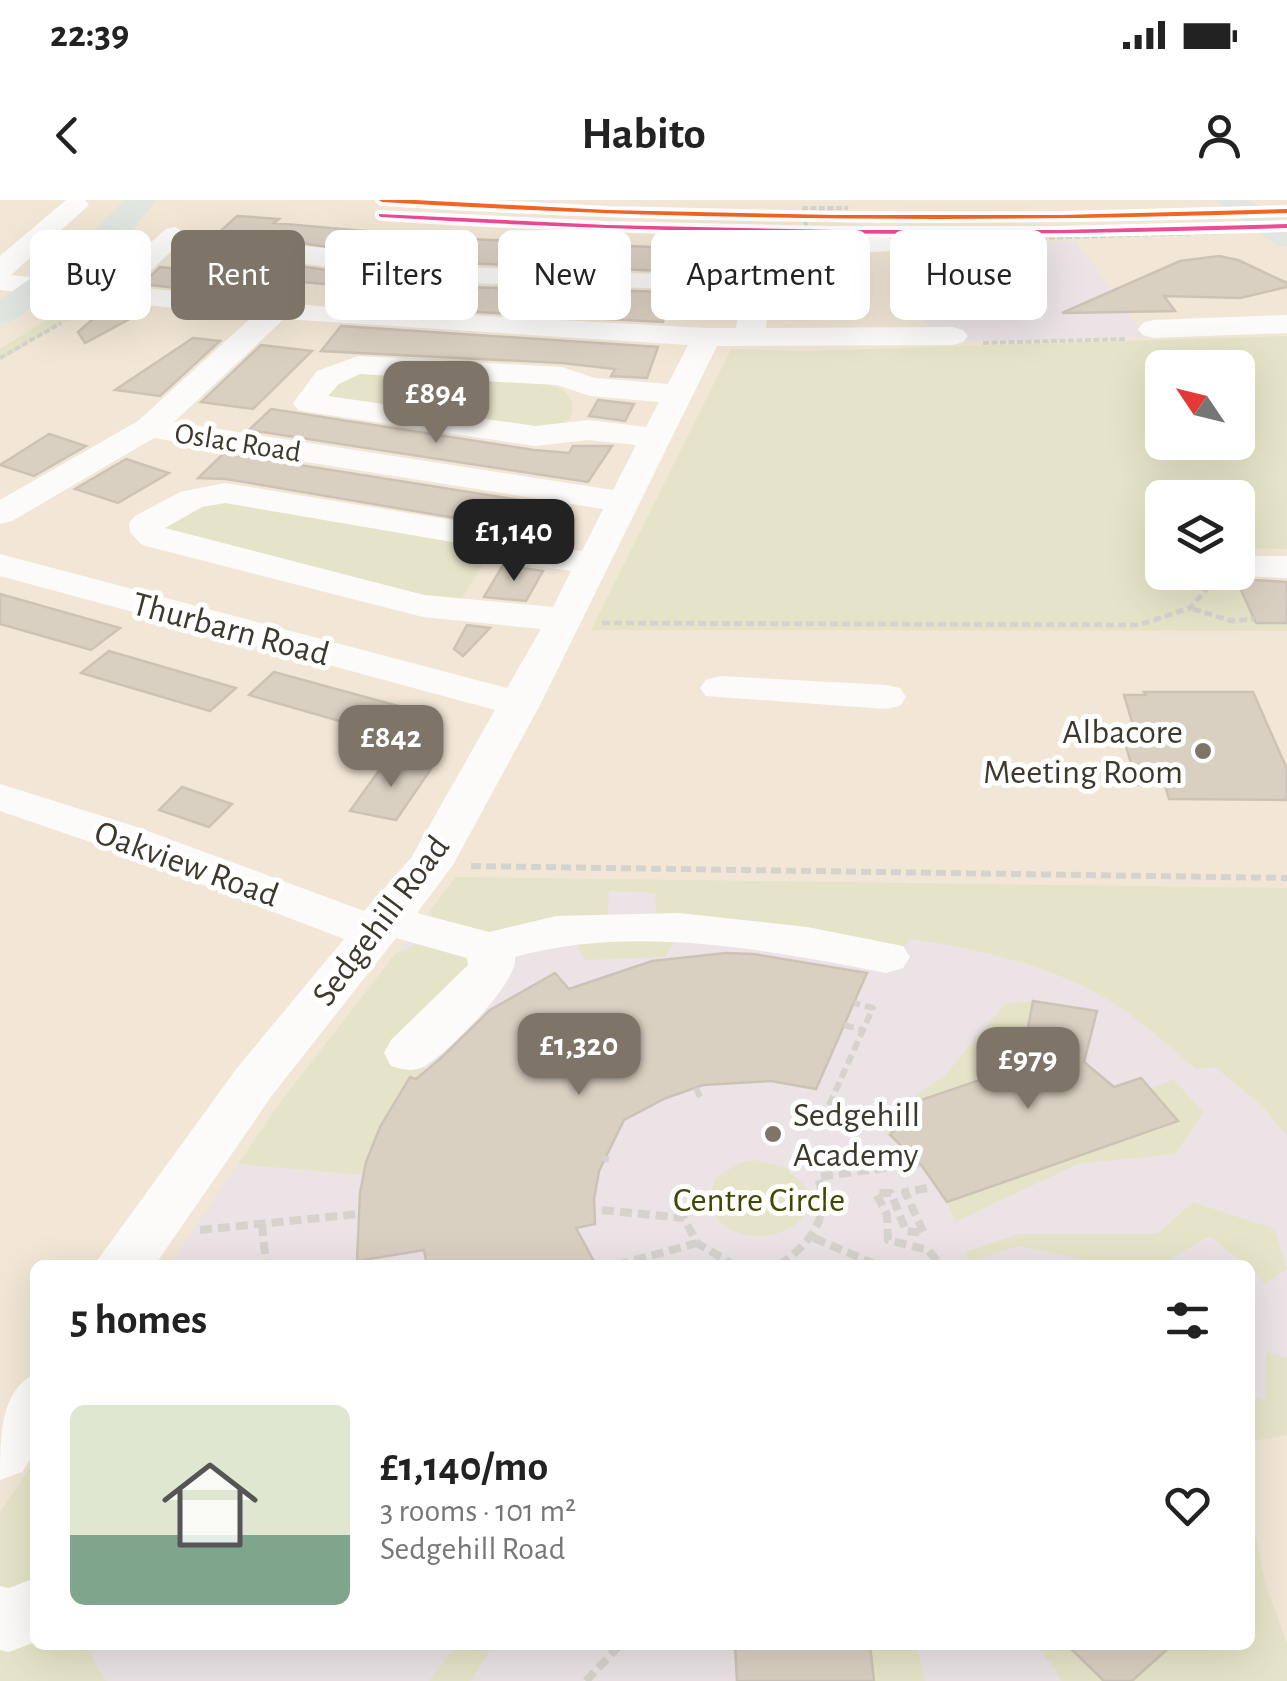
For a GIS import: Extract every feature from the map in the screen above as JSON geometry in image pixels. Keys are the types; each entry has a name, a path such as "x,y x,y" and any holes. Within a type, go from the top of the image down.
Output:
{"main road":[{"path":"1240,213 1287,238"},
{"path":"0,314 30,299"},
{"path":"0,330 30,307"}],"street":[{"path":"0,270 76,206"},
{"path":"151,256 171,238"},
{"path":"750,336 758,267 814,246 890,243"},
{"path":"478,275 651,282"},
{"path":"0,282 30,284"},
{"path":"0,514 149,428 267,320"},
{"path":"394,320 707,336 960,340"},
{"path":"1142,334 1287,324"},
{"name":"Sedgehill Road","path":"126,1260 255,1081 430,865 566,620 707,336"},
{"path":"657,438 589,430 535,436 310,403 314,390 332,373 358,364 562,376 590,386 679,394"},
{"name":"Oslac Road","path":"149,428 624,502"},
{"path":"566,620 423,606 155,537 148,532 147,523 192,499 226,493 475,536 499,552 592,563"},
{"name":"Thurbarn Road","path":"0,565 478,695 521,703"},
{"path":"1255,567 1287,567"},
{"path":"720,688 886,698"},
{"name":"Oakview Road","path":"0,797 378,926 489,948"},
{"path":"409,1053 486,979 492,965 489,948 556,932 692,931 807,941 886,957"},
{"path":"0,1452 30,1407"},
{"path":"0,1618 9,1620 30,1612"}],"path":[{"path":"806,230 804,208 848,211 844,200"},
{"path":"1047,231 1240,213"},
{"path":"0,358 61,322"},
{"path":"960,340 1142,334"},
{"path":"566,620 1140,625 1184,614 1202,601 1208,590"},
{"path":"1192,609 1223,619 1254,619"},
{"path":"430,865 1287,878"},
{"path":"829,1106 873,1008 854,1003"},
{"path":"844,1025 863,1030"},
{"path":"696,1088 700,1097"},
{"path":"789,1260 813,1238 826,1205 818,1177 919,1162"},
{"path":"926,1188 904,1192 924,1233 906,1231 891,1193 876,1194 887,1215 888,1240 928,1250 937,1260"},
{"path":"602,1210 684,1218 697,1243 726,1260"},
{"path":"148,1226 192,1231 358,1214"},
{"path":"262,1224 266,1260"},
{"path":"813,1238 865,1260"},
{"path":"635,1260 697,1243"},
{"path":"586,1681 615,1650"}],"shaded area":[{"path":"1075,241 1146,337 965,341 959,329 930,329 926,320 1047,320 1047,242"},
{"name":"Sedgehill Academy","path":"456,877 1287,888 1287,1435 1255,1440 1255,1260 172,1260 279,1104"},
{"path":"30,1468 30,1650 1255,1650 1255,1534 1266,1586 1287,1643 1287,1681 0,1681 0,1512"}],"green space":[{"path":"47,320 73,320 60,324 0,361 0,349"},
{"path":"1287,336 1287,549 1255,548 1255,480 1145,480 1145,590 1240,590 1256,623 1287,623 1287,631 591,630 731,349 807,351"},
{"path":"360,369 541,382 567,394 572,411 570,419 552,429 326,402 327,387"},
{"path":"215,499 460,540 489,554 458,605 163,533 167,520"},
{"path":"456,877 1287,888 1287,1136 1263,1107 1215,1067 1196,1069 1110,1001 1014,960 911,939 898,952 657,923 655,893 609,891 607,921 498,935 433,921 430,910"},
{"path":"586,938 674,941 665,957 585,960 578,948"},
{"path":"420,943 463,953 472,960 473,970 394,1054 425,1068 417,1079 410,1077 388,1112 364,1175 238,1164 279,1104 395,954"},
{"path":"1033,1001 1021,1066 918,1101 889,1137 884,1133 910,1100 944,1076 1005,1004"},
{"path":"1173,1079 1204,1112 1175,1154 1078,1164 955,1222 947,1202 1177,1121 1150,1089"},
{"name":"Centre Circle","path":"754,1160 785,1167 805,1186 806,1212 792,1226 775,1234 739,1233 724,1225 714,1213 710,1197 716,1178 739,1163"},
{"path":"1193,1202 1275,1229 1287,1269 1265,1284 1255,1271 1255,1260 1239,1260 1210,1236 1168,1260 1088,1260 1019,1246 968,1260 967,1251 1019,1234 1157,1234"},
{"path":"1266,1352 1287,1358 1287,1435 1255,1440 1255,1398 1265,1400"},
{"path":"30,1468 30,1588 0,1595 0,1512"},
{"path":"1255,1534 1266,1586 1287,1643 1287,1681 1132,1681 1165,1651 1255,1650"},
{"path":"30,1637 30,1650 87,1650 106,1681 0,1681 0,1643"},
{"path":"453,1650 490,1650 471,1681 429,1681"},
{"path":"871,1650 917,1650 925,1681 874,1681"},
{"path":"1041,1650 1072,1650 1104,1681 1062,1681"}],"building":[{"path":"237,216 353,230 325,230 325,247 305,244 305,230 222,230"},
{"path":"478,239 498,240 498,264 478,264"},
{"path":"631,246 651,247 651,270 631,270"},
{"path":"1219,256 1238,260 1287,283 1287,287 1240,298 1164,296 1175,311 1062,313 1180,261"},
{"path":"160,267 171,268 171,287 151,285 151,276"},
{"path":"305,267 325,270 325,284 305,282"},
{"path":"478,287 498,288 498,313 478,312"},
{"path":"631,291 651,292 651,320 663,322 626,320 631,320"},
{"path":"92,320 128,320 85,343 78,332"},
{"path":"341,326 658,347 647,378 611,376 615,369 562,363 321,351"},
{"path":"193,338 220,341 160,396 115,390"},
{"path":"261,345 312,351 253,409 201,402"},
{"path":"598,400 634,404 625,421 589,416"},
{"path":"271,409 534,450 569,453 573,446 612,446 588,482 249,430"},
{"path":"49,434 86,446 34,476 0,465"},
{"path":"224,453 570,508 550,534 226,479 198,478"},
{"path":"126,459 169,473 118,503 75,489"},
{"path":"503,565 543,571 526,601 484,597"},
{"path":"1255,580 1287,582 1287,623 1256,623 1241,590 1255,590"},
{"path":"0,594 120,628 91,650 0,624"},
{"path":"467,625 490,628 463,656 454,649"},
{"path":"109,651 236,688 210,711 81,673"},
{"path":"274,672 409,709 385,734 249,695"},
{"name":"Albacore Meeting Room","path":"1144,692 1253,692 1287,769 1287,800 1169,799 1165,785 1138,785 1121,731 1135,732 1124,695 1146,695"},
{"path":"386,761 431,769 396,820 350,811"},
{"path":"182,787 232,804 209,827 159,810"},
{"path":"753,954 867,973 816,1089 771,1081 703,1085 666,1098 624,1120 599,1171 595,1224 576,1228 593,1260 426,1260 424,1250 357,1260 360,1193 366,1162 380,1127 410,1077 416,1079 440,1059 490,1010 555,973 569,989 652,961"},
{"path":"1033,1001 1097,1011 1084,1062 1114,1087 1141,1078 1178,1121 947,1202 922,1166 890,1135 918,1101 1021,1066"},
{"path":"735,1650 871,1650 874,1681 737,1681"},
{"path":"1072,1650 1166,1650 1132,1681 1104,1681"}],"transit line":[{"path":"382,200 608,212 835,218 1287,211"},
{"path":"381,215 607,227 834,233 1287,226"}],"place":[{"name":"Albacore Meeting Room","path":"1203,751"},
{"name":"Sedgehill Academy","path":"773,1134"}]}
